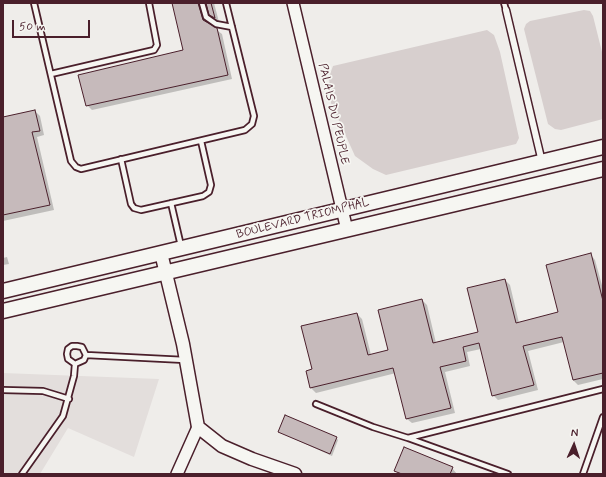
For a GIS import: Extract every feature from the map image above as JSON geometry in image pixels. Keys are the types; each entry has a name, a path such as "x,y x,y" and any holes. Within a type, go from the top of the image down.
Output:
{"highway":[{"name":"BOULEVARD TRIOMPHAL","path":"3,291 603,147"},
{"name":"BOULEVARD TRIOMPHAL","path":"3,311 166,274 603,169"}],"main road":[{"path":"161,253 186,360 198,427 222,446 252,459 295,474"}],"street":[{"name":"PALAIS DU PEUPLE","path":"293,3 347,230"},
{"path":"505,6 542,162"},
{"path":"177,474 198,427"}],"lane":[{"path":"34,3 71,161 76,167 81,169 245,130 252,124 254,116 226,3"},
{"path":"51,74 154,50 157,45 149,3"},
{"path":"202,3 206,17 216,24 232,27"},
{"path":"121,159 131,204 134,208 141,210 203,196 209,192 211,185 201,141"},
{"path":"171,203 181,248"},
{"path":"78,363 68,359 68,349 72,346 82,347 86,355"},
{"path":"86,355 186,360"},
{"path":"22,474 63,416 78,363 84,360 86,355"},
{"path":"408,438 603,389"},
{"path":"3,390 43,391 69,399"},
{"path":"316,404 373,427 508,474"},
{"path":"582,474 603,417"}],"shaded area":[{"path":"584,10 590,11 593,16 603,56 603,119 561,130 555,129 548,124 524,29 526,24 530,21"},
{"path":"487,30 494,35 500,52 519,138 516,144 386,175 373,169 355,156 331,103 329,77 333,66"},
{"path":"3,373 159,379 134,457 68,428 40,474 3,474"}],"building":[{"path":"172,3 198,3 203,20 217,28 228,75 86,106 78,75 183,50"},
{"path":"206,3 211,3 215,18 209,15"},
{"path":"35,110 40,131 32,132 50,205 3,215 3,117"},
{"path":"591,253 603,301 603,373 573,380 562,337 523,346 534,385 492,396 479,343 463,347 466,361 440,367 451,408 406,419 393,368 310,388 306,371 312,369 301,326 357,313 368,355 388,350 378,310 422,299 433,343 478,332 467,288 505,279 516,323 558,312 546,265"},
{"path":"285,415 337,437 330,454 278,432"},
{"path":"404,447 453,467 450,474 402,474 394,471"}]}
